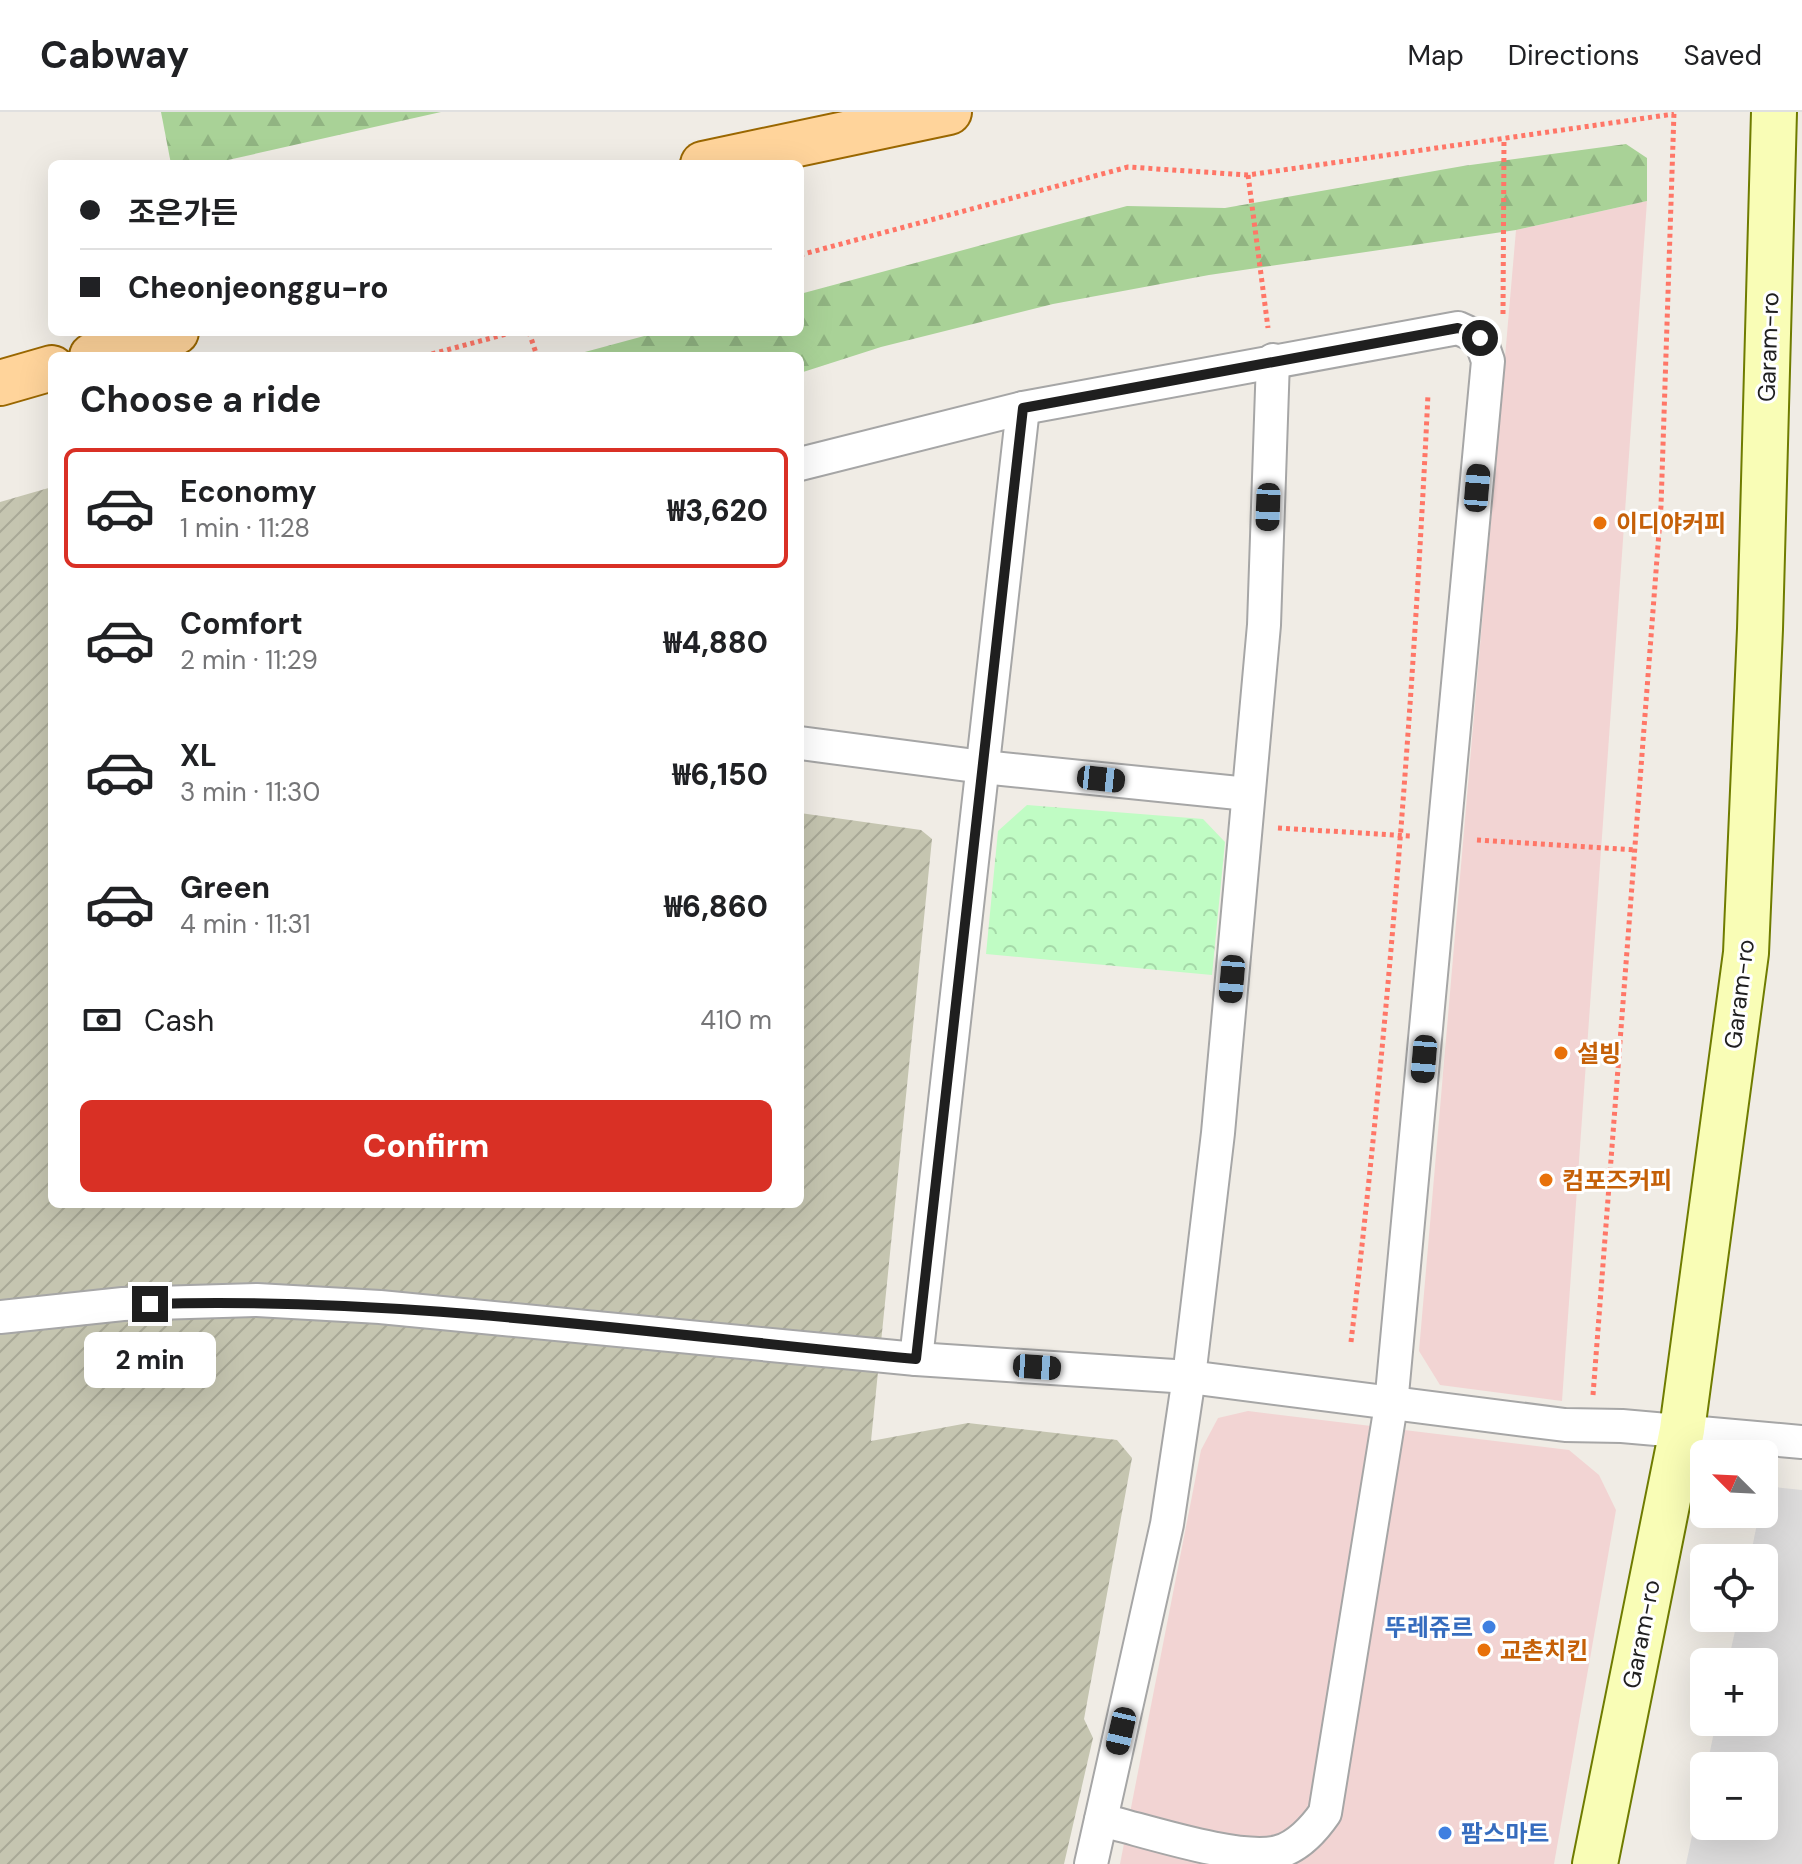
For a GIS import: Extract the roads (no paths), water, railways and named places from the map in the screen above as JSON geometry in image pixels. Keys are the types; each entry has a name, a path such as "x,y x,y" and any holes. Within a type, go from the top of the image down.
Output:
{"main road":[{"path":"722,160 949,112"},
{"path":"106,352 162,336"},
{"path":"0,383 48,369"}],"street":[{"name":"Garam-ro","path":"1595,1864 1682,1430 1746,953 1760,629 1774,112"},
{"path":"804,463 1023,408 1458,328 1480,338 1488,361 1391,1405 1325,1813 1313,1831 1280,1852 1250,1854 1101,1820"},
{"path":"1091,1864 1167,1524 1189,1377 1218,1133 1264,625 1273,360"},
{"path":"916,1359 1023,408"},
{"path":"804,744 983,767 1247,810"},
{"path":"0,1317 123,1304 257,1300 396,1308 916,1359 1189,1377 1565,1425 1682,1430 1802,1442"}],"place":[{"name":"이디야커피","path":"1600,523"},
{"name":"설빙","path":"1561,1053"},
{"name":"컴포즈커피","path":"1546,1180"},
{"name":"뚜레쥬르","path":"1489,1627"},
{"name":"교촌치킨","path":"1484,1650"},
{"name":"팜스마트","path":"1445,1833"}]}
